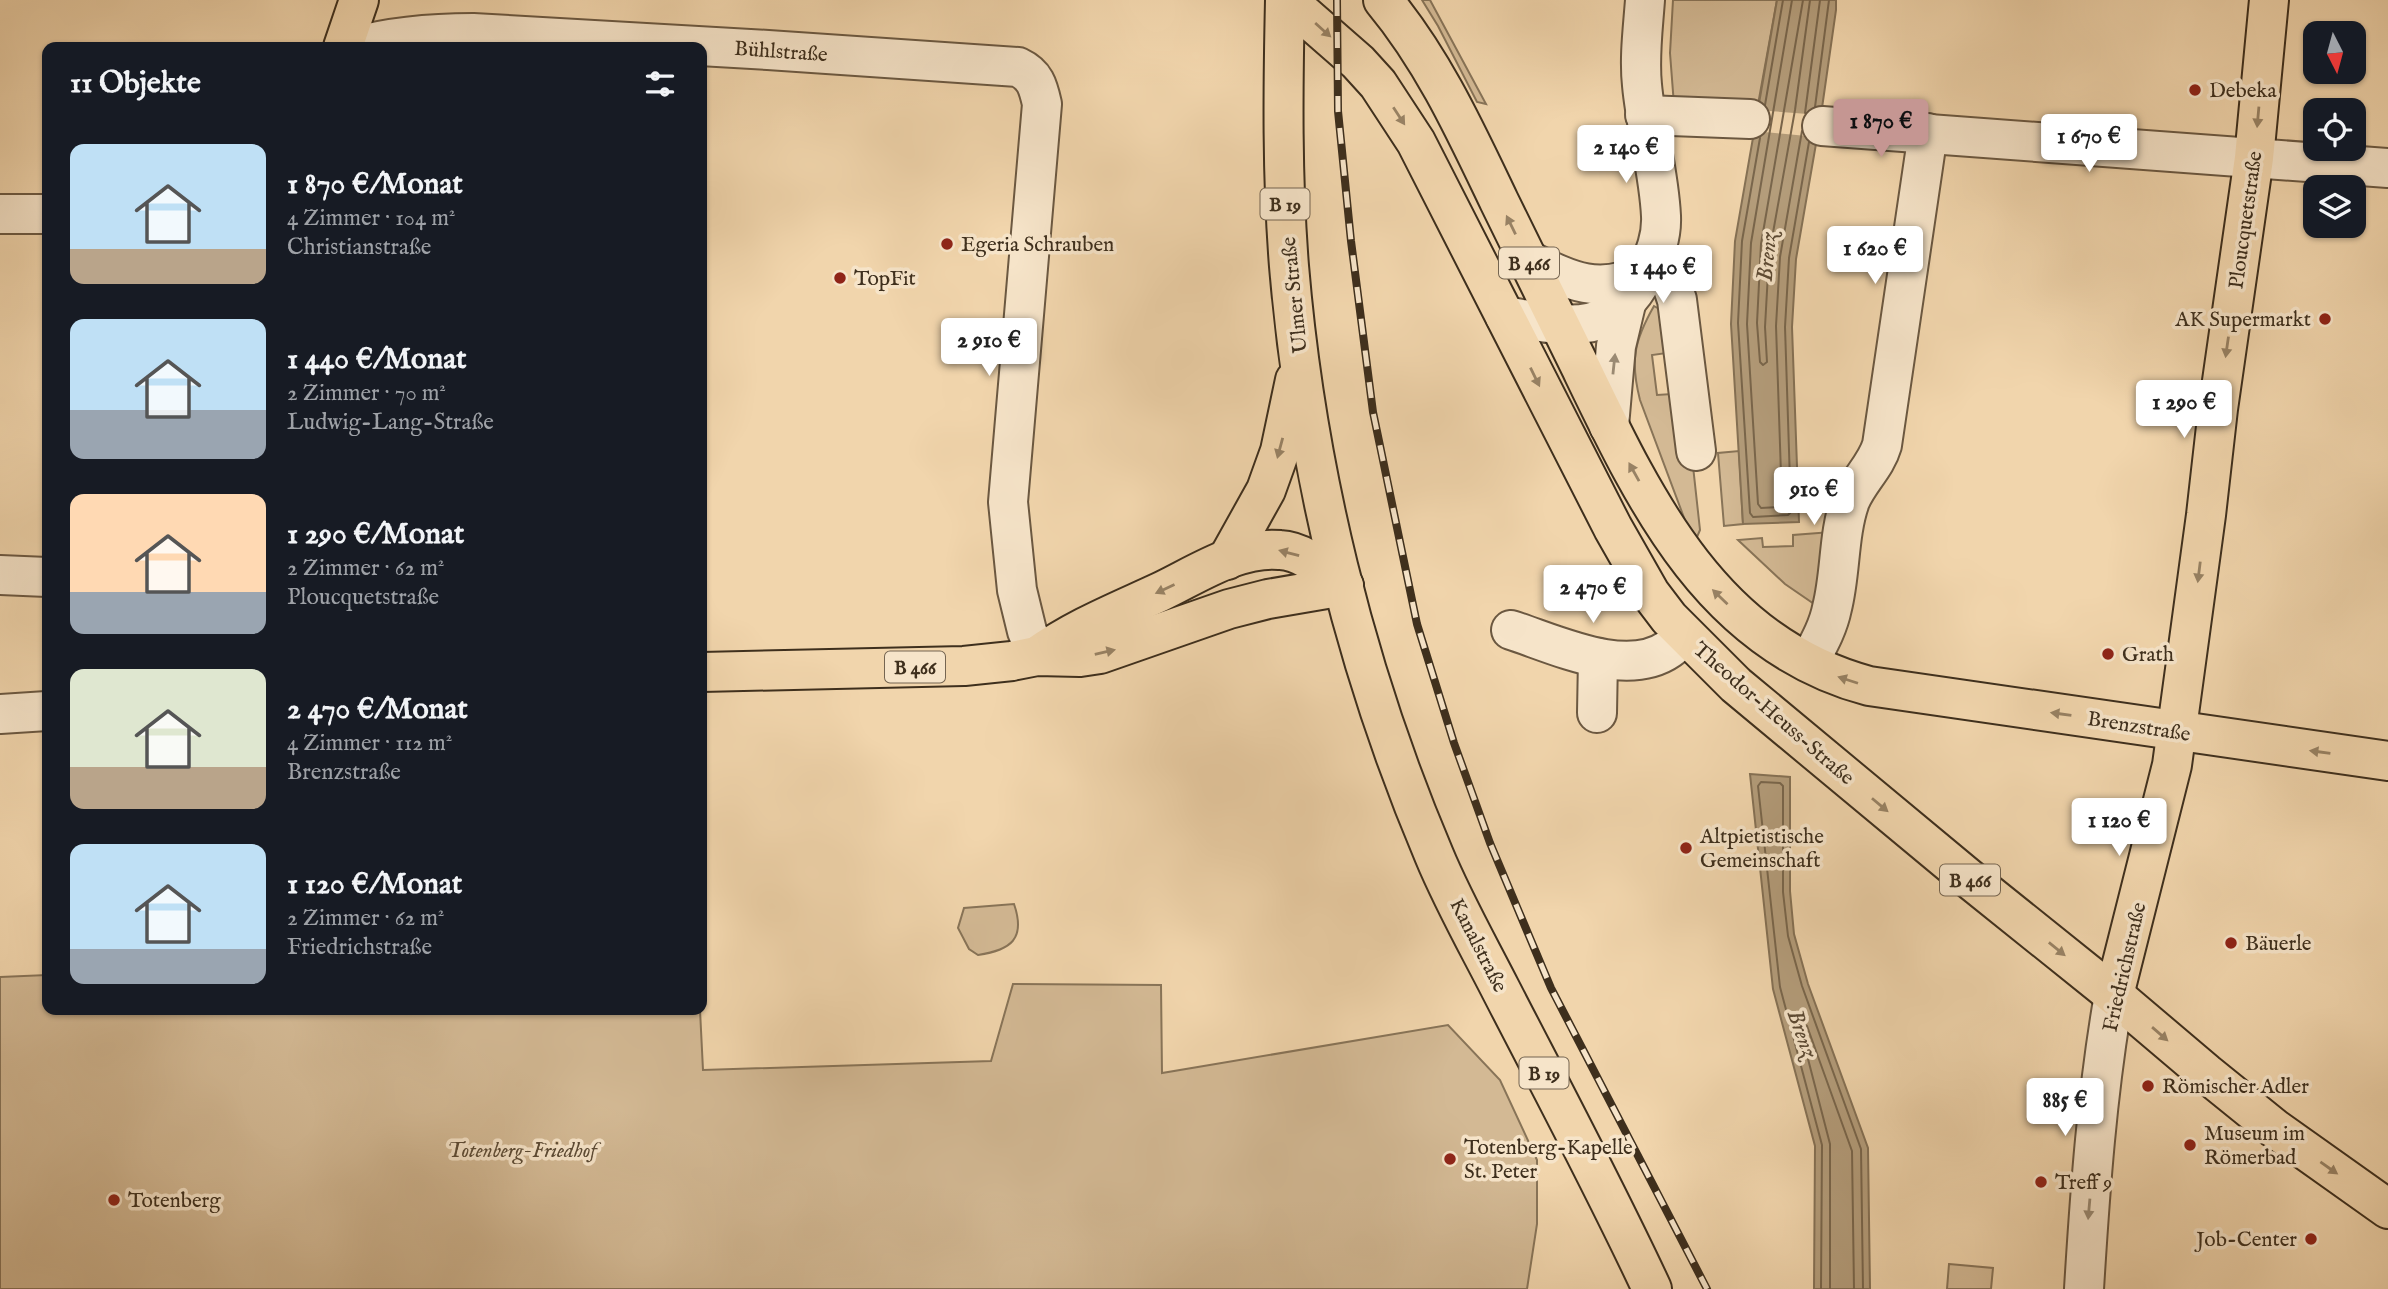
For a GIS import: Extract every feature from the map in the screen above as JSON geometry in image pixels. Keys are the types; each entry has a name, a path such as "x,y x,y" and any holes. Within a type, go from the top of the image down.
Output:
{"main road":[{"path":"328,0 333,42"},
{"path":"345,42 359,0"},
{"name":"Ulmer Straße","path":"1286,0 1285,209 1300,357 1321,488 1343,586"},
{"name":"Theodor-Heuss-Straße","path":"1286,0 1358,62 1390,102 1416,142 1612,528 1650,593 1684,634 1736,685 1778,721 2115,995 2206,1073 2274,1128 2388,1209"},
{"name":"B 466","path":"1382,0 1412,37 1442,87 1609,426 1667,532 1689,563 1744,620 1808,663"},
{"name":"Ploucquetstraße","path":"2177,732 2216,422 2254,158 2269,0"},
{"path":"1227,560 1266,490 1280,451 1300,357"},
{"name":"B 466","path":"1037,656 1085,625 1243,555 1280,550 1307,559 1343,586"},
{"name":"B 466","path":"707,672 964,666 1037,656 1080,657 1100,654 1229,609 1343,586"},
{"name":"Kanalstraße","path":"1343,586 1381,713 1435,858 1652,1289"},
{"name":"Brenzstraße","path":"1808,663 1845,680 1890,690 2388,761"},
{"name":"Friedrichstraße","path":"2115,995 2165,798 2177,732"}],"street":[{"path":"1609,426 1616,346 1659,238 1661,215 1645,115 1641,60 1646,0"},
{"name":"Bühlstraße","path":"376,42 432,33 629,42"},
{"name":"Bühlstraße","path":"707,46 1018,67 1030,73 1042,104 1008,502 1017,590 1027,631 1037,656"},
{"path":"1645,115 1750,119"},
{"path":"1822,126 2388,169"},
{"path":"1808,663 1833,607 1850,502 1882,445 1928,133"},
{"path":"0,214 42,214"},
{"path":"1528,260 1570,280 1592,285 1617,285 1641,279 1670,279 1677,300 1696,451"},
{"path":"1505,316 1560,324 1592,322 1605,318 1641,279"},
{"path":"0,575 42,577"},
{"path":"1511,630 1598,658 1617,661 1650,658 1671,648 1684,634"},
{"path":"1597,713 1598,658"},
{"path":"0,714 42,711"},
{"name":"Friedrichstraße","path":"2084,1289 2096,1130 2104,1055 2115,995"}],"green space":[{"path":"1422,0 1430,0 1486,104 1477,102"},
{"path":"1673,0 1777,0 1757,110 1674,105 1670,53"},
{"path":"1654,306 1661,310 1667,353 1652,355 1657,395 1672,394 1692,457 1700,530 1697,537 1686,523 1637,386 1635,362 1638,341"},
{"path":"1739,451 1743,524 1724,526 1718,453"},
{"path":"1831,532 1820,608 1785,584 1738,540 1762,538 1763,547 1793,546 1793,535"},
{"path":"1014,904 1018,926 1013,941 990,953 978,955 969,949 958,928 964,908"},
{"name":"Totenberg-Friedhof","path":"42,975 42,1015 700,1015 703,1070 991,1061 1013,984 1161,985 1162,1073 1448,1025 1500,1080 1537,1160 1537,1224 1527,1289 0,1289 0,977"},
{"path":"1949,1264 1993,1268 1991,1289 1947,1289"}],"water":[{"name":"Brenz","path":"1777,0 1836,0 1836,10 1796,259 1792,327 1799,522 1743,524 1731,324 1735,241"},
{"name":"Brenz","path":"1750,774 1790,777 1790,891 1794,934 1808,984 1868,1148 1870,1289 1814,1289 1815,1146 1773,989"}],"pier":[{"path":"1757,110 1821,115 1817,137 1754,131"}],"railway":[{"path":"1337,0 1338,111 1351,241 1373,412 1417,624 1454,743 1490,843 1551,988 1707,1289"}],"place":[{"name":"Debeka","path":"2195,90"},
{"name":"Egeria Schrauben","path":"947,244"},
{"name":"TopFit","path":"840,278"},
{"name":"AK Supermarkt","path":"2325,319"},
{"name":"Grath","path":"2108,654"},
{"name":"Altpietistische Gemeinschaft","path":"1686,848"},
{"name":"Bäuerle","path":"2231,943"},
{"name":"Römischer Adler","path":"2148,1086"},
{"name":"Museum im Römerbad","path":"2190,1145"},
{"name":"Totenberg-Kapelle St. Peter","path":"1450,1159"},
{"name":"Treff 9","path":"2041,1182"},
{"name":"Totenberg","path":"114,1200"},
{"name":"Job-Center","path":"2311,1239"}]}
